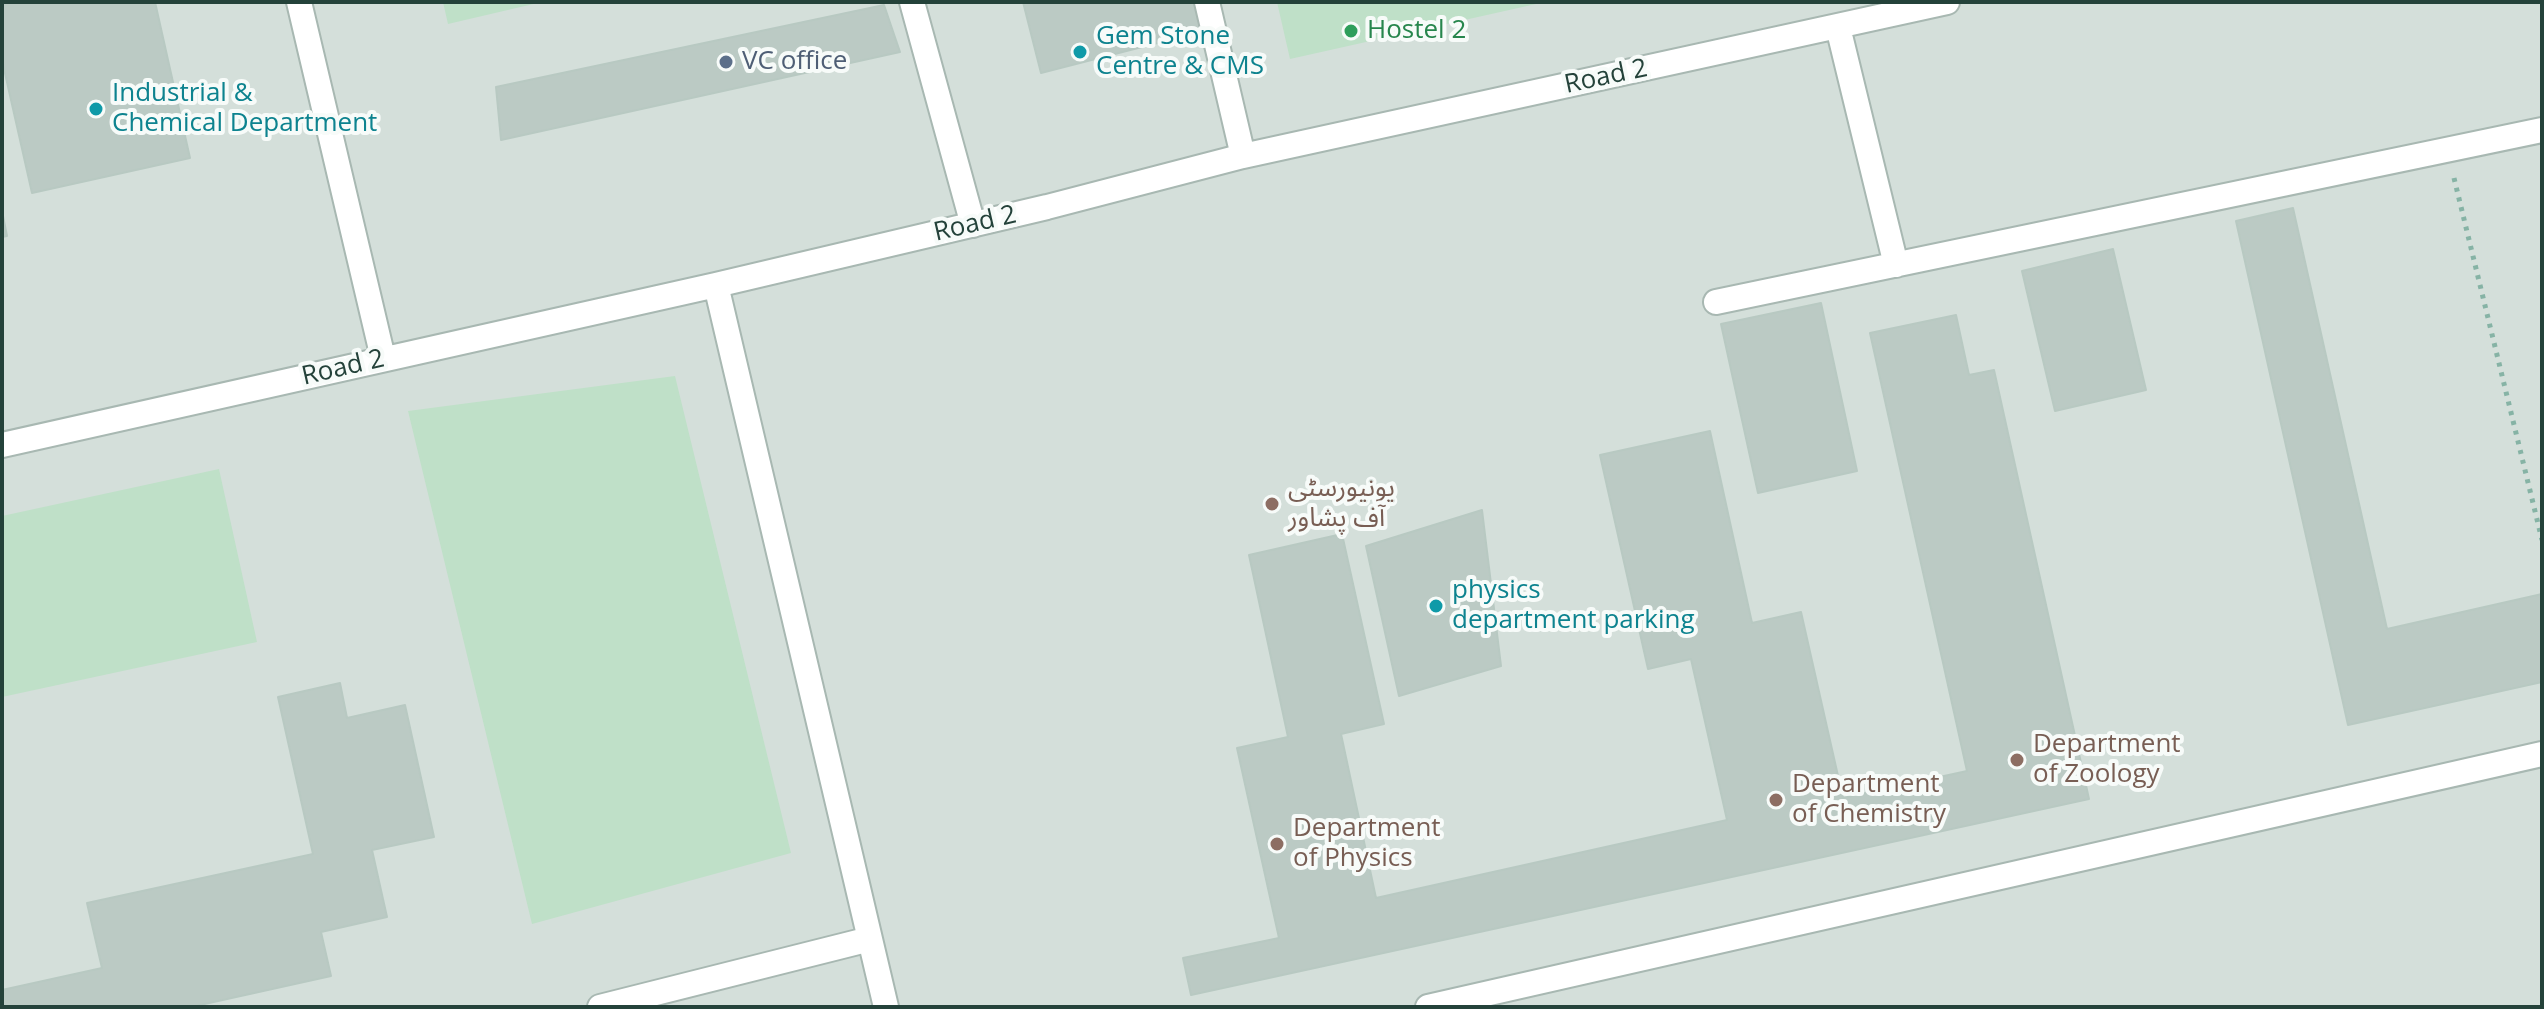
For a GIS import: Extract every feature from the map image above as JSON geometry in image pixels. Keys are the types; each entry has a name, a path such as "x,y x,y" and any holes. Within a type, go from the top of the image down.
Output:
{"street":[{"path":"299,2 383,358"},
{"path":"912,2 973,225"},
{"path":"1207,2 1243,156"},
{"name":"Road 2","path":"2,445 716,285 973,225 1243,156 1947,2"},
{"path":"1838,27 1896,265"},
{"path":"1716,302 2542,130"},
{"path":"716,285 886,1007"},
{"path":"1428,1007 2542,754"},
{"path":"600,1007 870,939"}],"path":[{"path":"2447,150 2542,540"}],"shaded area":[{"name":"یونیورسٹی آف پشاور","path":"2,2 2542,2 2542,1007 2,1007"}],"green space":[{"path":"443,2 542,2 448,24"},
{"name":"Hostel 2","path":"1277,2 1545,2 1290,59"},
{"path":"675,376 791,853 532,924 408,411"},
{"path":"219,469 257,642 2,697 2,516"}],"building":[{"name":"Industrial & Chemical Department","path":"2,2 155,2 190,158 32,193 2,60"},
{"name":"Gem Stone Centre & CMS","path":"1023,2 1201,2 1208,30 1041,73"},
{"path":"884,5 900,52 501,140 496,87"},
{"path":"2293,208 2387,629 2542,594 2542,682 2348,725 2236,221"},
{"path":"2,211 7,236 2,237"},
{"path":"2113,249 2146,390 2055,411 2022,271"},
{"path":"1821,303 1857,471 1758,493 1721,324"},
{"path":"1956,315 1969,375 1994,370 2089,799 1191,995 1183,958 1279,938 1237,748 1288,737 1249,555 1342,534 1384,724 1341,734 1376,898 1727,820 1691,659 1648,669 1600,455 1710,431 1752,623 1801,612 1843,798 1967,771 1870,333"},
{"name":"physics department parking","path":"1482,510 1501,666 1399,696 1366,546"},
{"path":"340,683 347,718 405,705 434,837 372,850 387,917 321,932 331,976 191,1007 2,1007 2,990 102,968 87,903 313,854 278,697"}],"place":[{"name":"Hostel 2","path":"1351,31"},
{"name":"Gem Stone Centre & CMS","path":"1080,52"},
{"name":"VC office","path":"726,62"},
{"name":"Industrial & Chemical Department","path":"96,109"},
{"name":"یونیورسٹی آف پشاور","path":"1272,504"},
{"name":"physics department parking","path":"1436,606"},
{"name":"Department of Zoology","path":"2017,760"},
{"name":"Department of Chemistry","path":"1776,800"},
{"name":"Department of Physics","path":"1277,844"}]}
